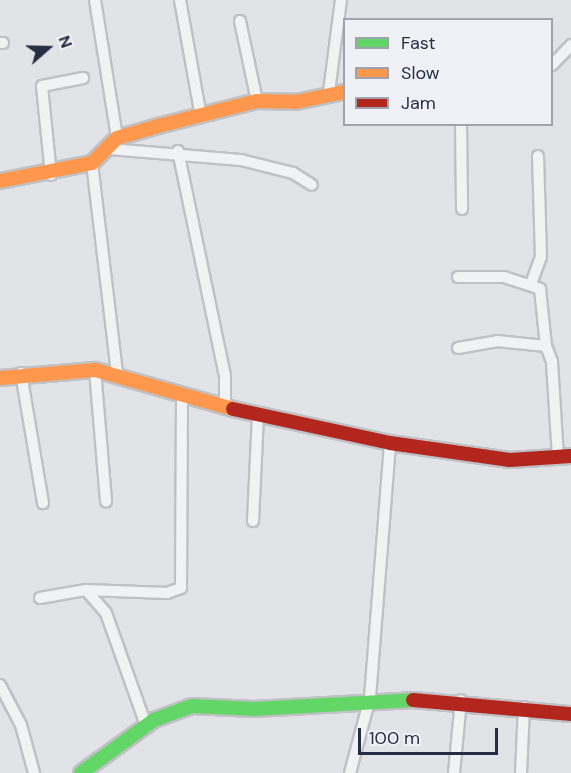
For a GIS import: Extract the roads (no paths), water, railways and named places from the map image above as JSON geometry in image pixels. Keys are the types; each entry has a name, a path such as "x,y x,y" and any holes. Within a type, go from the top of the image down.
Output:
{"street":[{"path":"95,0 114,144"},
{"path":"180,0 201,117"},
{"path":"329,92 341,0"},
{"path":"240,21 257,101"},
{"path":"553,64 571,45"},
{"path":"51,175 42,86 83,78"},
{"path":"0,181 51,175 92,163 114,144 257,101 297,102 329,92 343,92"},
{"path":"461,126 462,209"},
{"path":"114,144 178,151 283,170 312,184"},
{"path":"178,151 225,375 225,407"},
{"path":"531,284 541,257 538,156"},
{"path":"92,163 117,374"},
{"path":"0,378 21,373 95,370 117,374 182,397 258,416 390,443 510,460 565,457 552,362 546,346 540,289 531,284 458,277"},
{"path":"458,348 497,341 546,346"},
{"path":"95,370 106,502"},
{"path":"21,373 43,503"},
{"path":"40,598 86,590 167,593 181,588 182,397"},
{"path":"254,521 258,416"},
{"path":"350,773 370,698 390,443"},
{"path":"86,590 106,613 147,728"},
{"path":"0,686 21,725 34,773"},
{"path":"81,773 166,714 192,706 254,709 370,698 461,700 571,714"},
{"path":"454,773 461,700"},
{"path":"521,773 524,707"}]}
